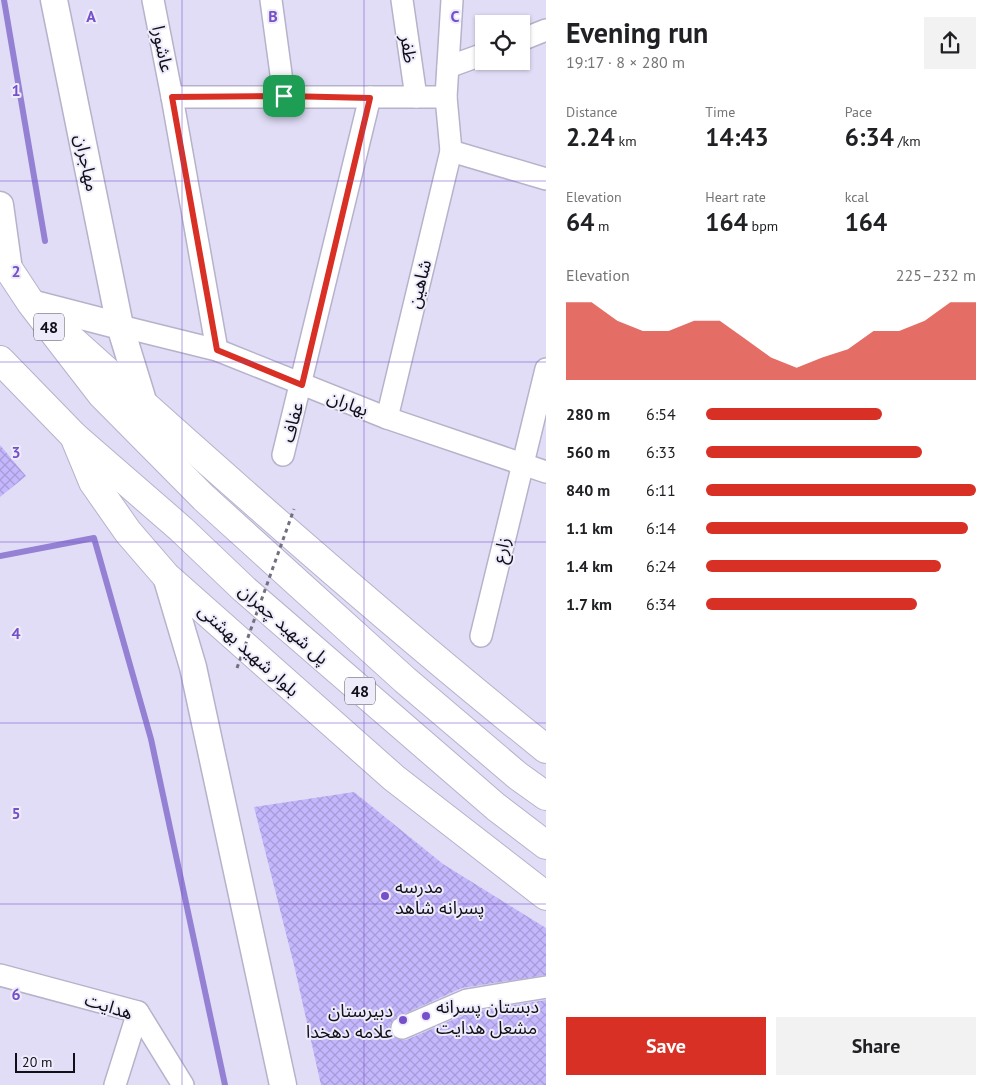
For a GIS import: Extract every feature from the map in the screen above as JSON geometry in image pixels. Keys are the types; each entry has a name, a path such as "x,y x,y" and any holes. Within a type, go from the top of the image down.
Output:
{"main road":[{"name":"48","path":"5,263 31,304 102,395 204,498 405,680 518,776 546,796"},
{"path":"31,304 222,476 443,666 546,749"},
{"name":"بلوار شهید بهشتی","path":"0,360 74,436 93,482 128,532 166,576 394,778 546,896"},
{"name":"پل شهید چمران","path":"74,436 181,529 244,589 379,708 496,807 546,845"}],"street":[{"name":"مهاجران","path":"54,0 120,326 144,404"},
{"name":"عاشورا","path":"153,0 217,350"},
{"path":"271,0 284,96"},
{"name":"ظفر","path":"402,0 416,97"},
{"name":"شاهین","path":"387,418 451,151 446,97 452,0"},
{"path":"530,36 546,30"},
{"path":"448,67 475,57"},
{"path":"172,97 446,97"},
{"name":"عفاف","path":"283,455 302,385 370,98"},
{"path":"451,151 546,179"},
{"path":"0,205 5,263"},
{"path":"31,304 120,326"},
{"name":"بهاران","path":"120,326 217,350 387,418 546,472"},
{"name":"زارع","path":"480,636 546,369"},
{"path":"166,576 193,667 283,1085"},
{"name":"هدایت","path":"0,975 138,1012 183,1085"},
{"path":"402,1028 467,1000 546,987"},
{"path":"114,1085 138,1012"}],"path":[{"path":"237,668 294,509"}],"building":[{"path":"0,445 26,476 0,497"},
{"path":"354,792 443,864 546,928 546,975 462,988 397,1017 390,1026 391,1033 400,1040 406,1040 471,1012 546,1000 546,1085 321,1085 294,965 254,807"}],"waterway":[{"path":"4,0 45,241"},
{"path":"0,556 94,538 151,739 225,1085"}],"place":[{"name":"مدرسه پسرانه شاهد","path":"385,896"},
{"name":"دبستان پسرانه مشعل هدایت","path":"426,1016"},
{"name":"دبیرستان علامه دهخدا","path":"403,1020"}],"route":[{"path":"284,96 370,98 302,385 217,350 172,97 284,96"}]}
